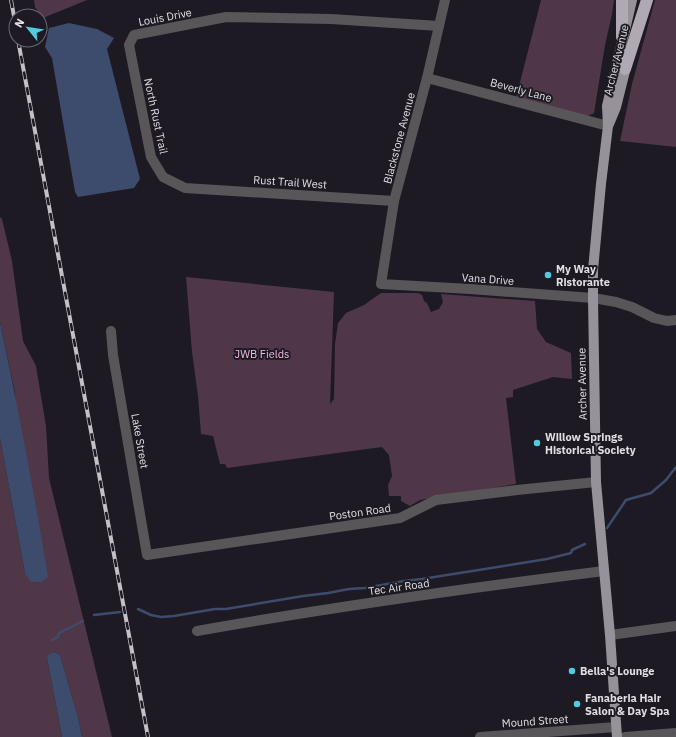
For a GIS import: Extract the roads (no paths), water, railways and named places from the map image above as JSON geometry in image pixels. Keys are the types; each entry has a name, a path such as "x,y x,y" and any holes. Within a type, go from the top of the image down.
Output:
{"highway":[{"path":"622,0 622,37"},
{"path":"625,69 647,0"}],"main road":[{"name":"Archer Avenue","path":"616,732 610,635 596,482 593,270 608,126 607,106 622,37 632,0"},
{"name":"Archer Avenue","path":"608,126 616,108 644,0"}],"street":[{"name":"Blackstone Avenue","path":"381,284 394,201 428,78 445,0"},
{"name":"Louis Drive","path":"134,35 226,17 330,19 439,26"},
{"name":"North Rust Trail","path":"134,35 129,45 151,157 163,177 185,188"},
{"name":"Beverly Lane","path":"428,78 608,126"},
{"name":"Rust Trail West","path":"185,188 394,201"},
{"name":"Vana Drive","path":"381,284 593,298 632,307 654,318 667,321 676,320"},
{"name":"Lake Street","path":"111,330 113,355 148,554"},
{"name":"Poston Road","path":"148,554 400,518 436,500 596,482"},
{"name":"Tec Air Road","path":"197,631 412,597 604,571"},
{"path":"610,635 676,626"},
{"name":"Mound Street","path":"480,737 616,732"},
{"path":"625,737 676,732"}],"water":[{"path":"69,23 97,29 114,38 107,49 140,179 134,188 78,197 75,192 52,58 46,48 48,48 49,28"},
{"path":"0,322 26,450 48,577 41,582 31,582 25,573 0,438"},
{"path":"54,652 60,655 78,717 82,737 62,737 47,658 48,655"}],"waterway":[{"path":"607,528 626,500 651,493 666,480 676,467"},
{"path":"138,609 151,615 161,617 215,609 226,609 547,559 571,553 572,550 585,544"},
{"path":"94,615 120,612"},
{"path":"52,640 58,637 59,633 83,621"}],"railway":[{"path":"11,0 12,8"},
{"path":"19,48 148,737"}],"place":[{"name":"My Way Ristorante","path":"548,275"},
{"name":"Willow Springs Historical Society","path":"537,443"},
{"name":"Bella's Lounge","path":"572,671"},
{"name":"Fanaberia Hair Salon & Day Spa","path":"577,704"}],"park label":[{"name":"JWB Fields","path":"262,354"}]}
